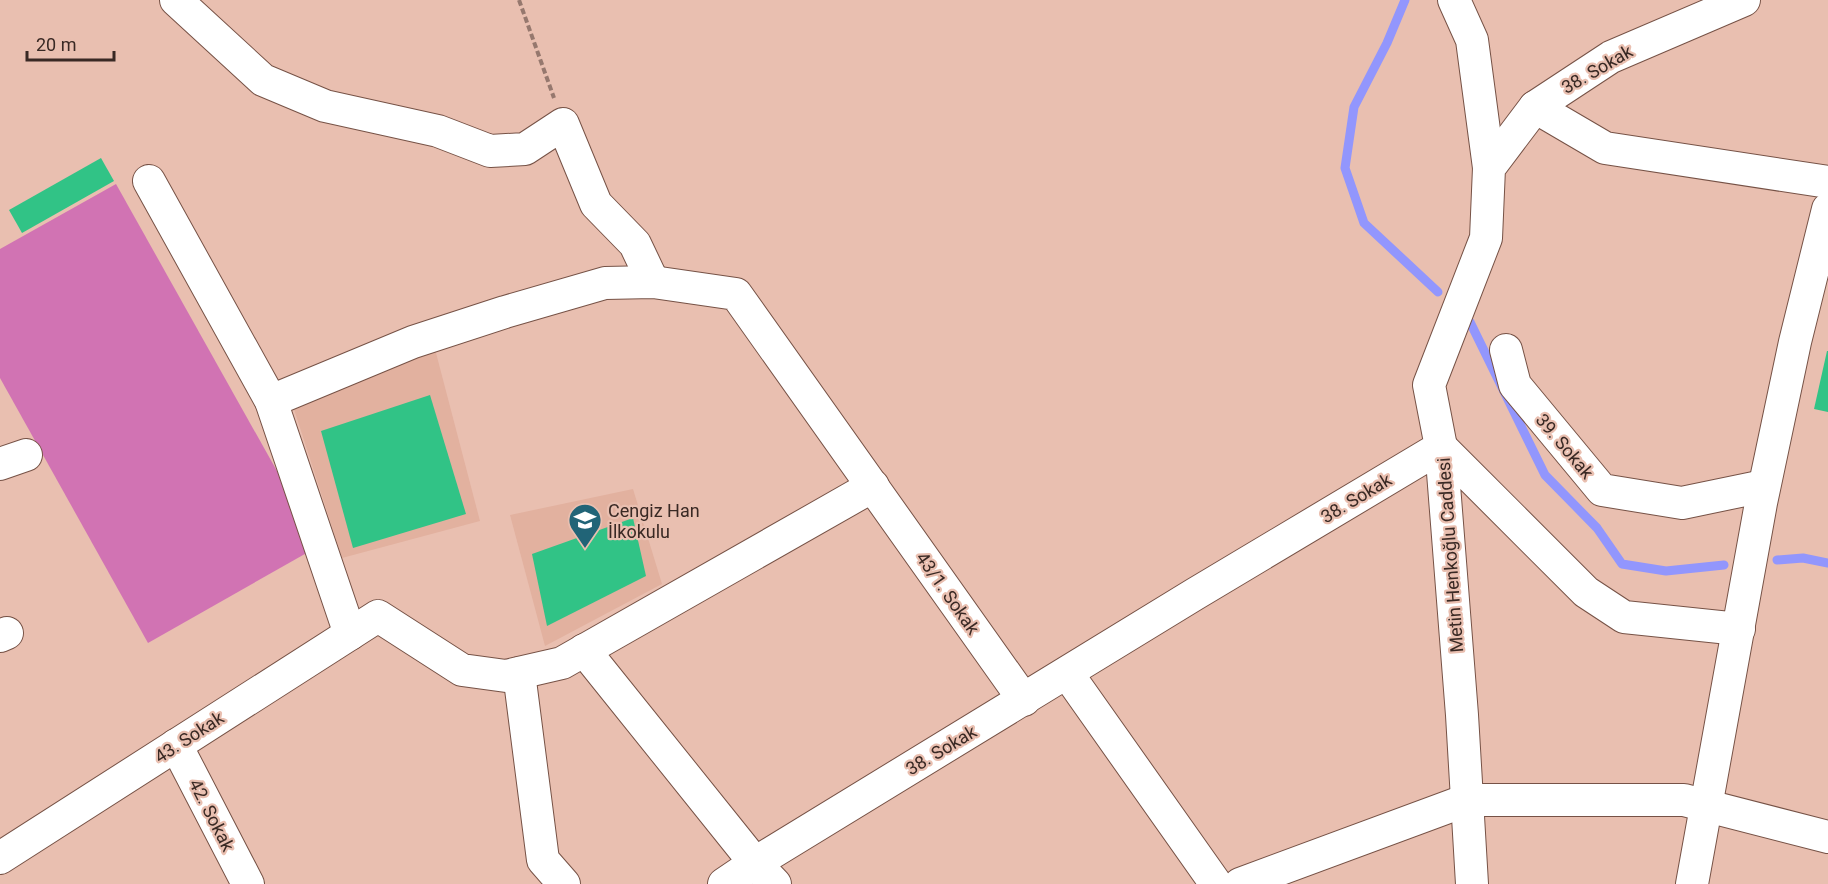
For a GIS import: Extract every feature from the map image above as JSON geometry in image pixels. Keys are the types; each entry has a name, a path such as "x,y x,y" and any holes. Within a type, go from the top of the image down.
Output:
{"street":[{"path":"176,0 263,80 325,106 438,131 490,151 525,148 563,124 596,204 635,244 652,282"},
{"path":"1441,447 1429,386 1486,238 1489,168 1472,40 1454,0"},
{"name":"38. Sokak","path":"1489,168 1535,107 1611,57 1744,0"},
{"path":"1535,107 1605,148 1828,182"},
{"path":"149,181 271,400 350,634"},
{"path":"1692,884 1764,486 1795,342 1828,209"},
{"name":"43/1. Sokak","path":"271,400 412,342 605,283 652,282 736,294 1023,700"},
{"name":"39. Sokak","path":"1506,350 1515,385 1602,490 1682,503 1764,486"},
{"name":"38. Sokak","path":"724,884 766,873 1023,700 1441,447"},
{"name":"Metin Henkoğlu Caddesi","path":"1441,447 1586,592 1624,617 1739,629"},
{"name":"Metin Henkoğlu Caddesi","path":"1441,447 1462,715 1472,884"},
{"path":"564,884 543,860 519,673 562,663 873,486"},
{"name":"43. Sokak","path":"0,858 378,616 462,670 506,676 519,673"},
{"path":"584,650 766,873"},
{"path":"1067,673 1216,884"},
{"name":"42. Sokak","path":"176,745 248,884"},
{"path":"1240,884 1467,800 1684,800 1828,837"}],"path":[{"path":"519,0 563,124"}],"shaded area":[{"path":"116,184 319,546 148,643 0,378 0,249"},
{"path":"435,349 480,521 342,558 291,400"},
{"name":"Cengiz Han İlkokulu","path":"633,489 662,584 545,646 510,515"}],"building":[{"path":"101,158 114,181 22,233 9,210"},
{"path":"1828,351 1828,412 1814,409"},
{"path":"430,395 466,514 353,548 321,431"},
{"name":"Cengiz Han İlkokulu","path":"633,518 646,576 547,626 532,554"}],"waterway":[{"path":"1405,0 1387,43 1354,107 1345,168 1364,223 1438,292"},
{"path":"1470,322 1545,475 1597,528 1622,564 1666,571 1724,565"},
{"path":"1777,560 1803,558 1828,563"}],"place":[{"name":"Cengiz Han İlkokulu","path":"585,549"}]}
